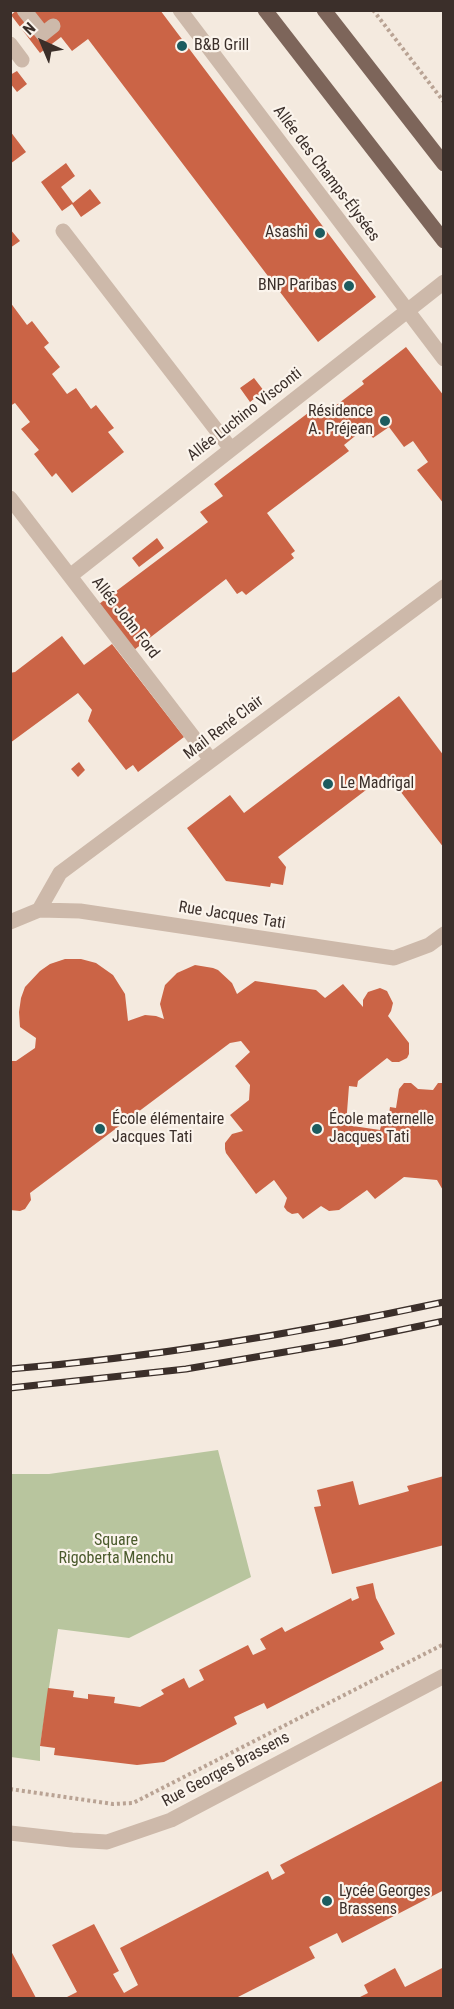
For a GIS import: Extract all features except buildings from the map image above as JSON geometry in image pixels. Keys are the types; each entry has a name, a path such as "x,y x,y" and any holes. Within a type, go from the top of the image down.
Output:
{"main road":[{"path":"265,10 444,241"},
{"path":"324,10 444,164"}],"street":[{"path":"24,10 43,34 53,26"},
{"name":"Allée des Champs-Élysées","path":"180,10 444,359"},
{"path":"10,44 22,60"},
{"path":"63,231 231,449"},
{"name":"Allée Luchino Visconti","path":"70,576 444,282"},
{"name":"Allée John Ford","path":"10,498 211,760"},
{"name":"Mail René Clair","path":"39,910 60,873 444,587"},
{"name":"Rue Jacques Tati","path":"10,922 39,910 80,911 394,958 429,945 444,934"},
{"name":"Rue Georges Brassens","path":"10,1833 107,1842 144,1830 171,1820 444,1676"}],"path":[{"path":"373,10 444,102"},
{"path":"10,1789 113,1804 133,1803 444,1644"}],"green space":[{"name":"Square Rigoberta Menchu","path":"218,1450 251,1577 129,1638 58,1629 40,1746 40,1761 11,1757 11,1474 49,1474"}],"railway":[{"path":"10,1369 120,1358 228,1343 444,1302"},
{"path":"10,1388 186,1369 343,1342 444,1321"}],"place":[{"name":"B&B Grill","path":"182,46"},
{"name":"Asashi","path":"320,233"},
{"name":"BNP Paribas","path":"349,286"},
{"name":"Résidence A. Préjean","path":"385,421"},
{"name":"Le Madrigal","path":"328,784"},
{"name":"École élémentaire Jacques Tati","path":"100,1129"},
{"name":"École maternelle Jacques Tati","path":"317,1129"},
{"name":"Lycée Georges Brassens","path":"327,1901"}]}
